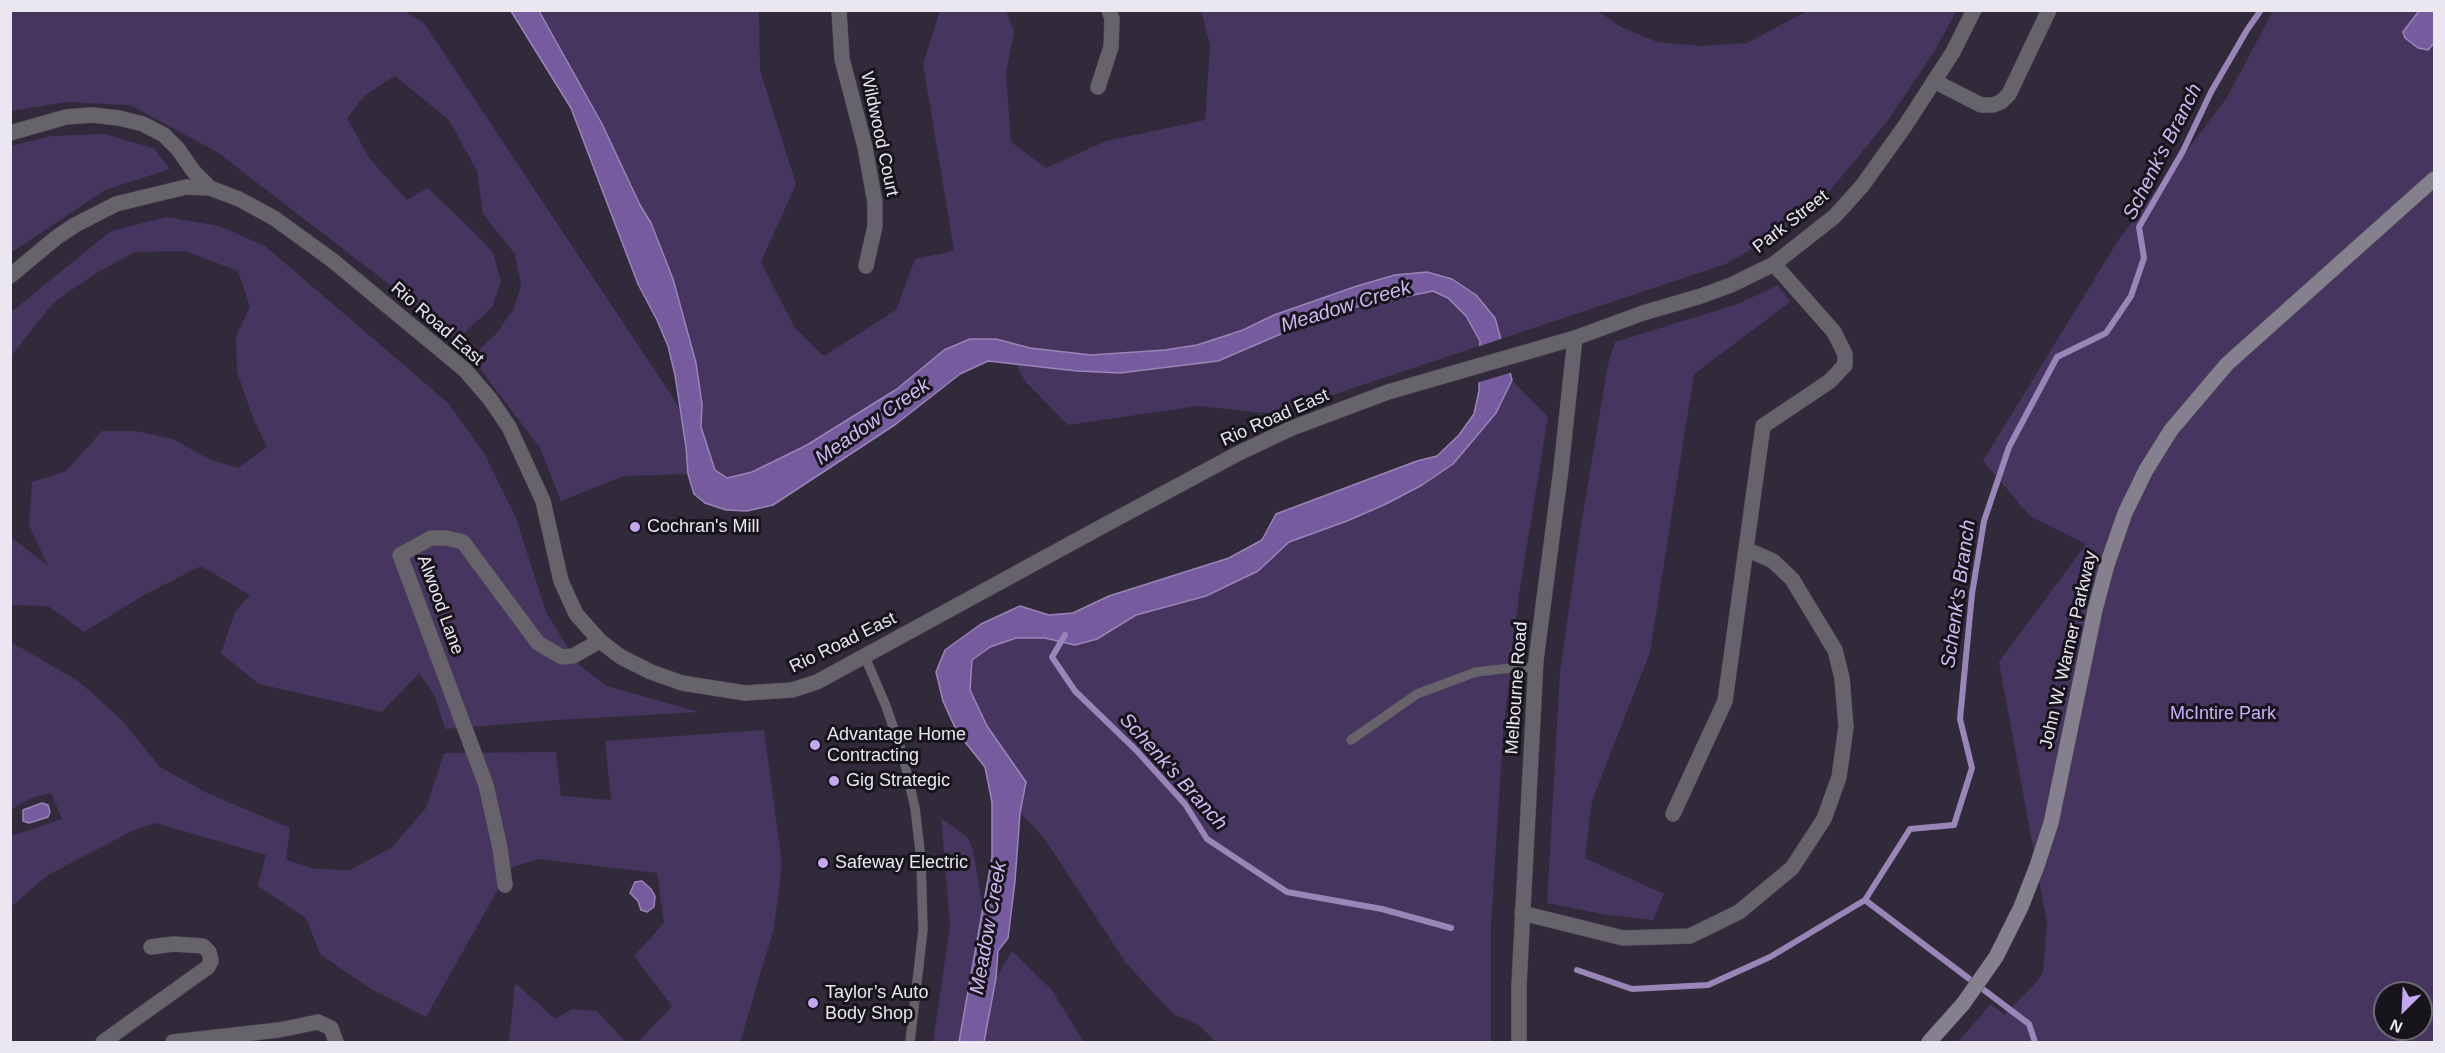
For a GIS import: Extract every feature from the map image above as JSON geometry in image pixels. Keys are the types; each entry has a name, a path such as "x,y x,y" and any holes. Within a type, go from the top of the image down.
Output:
{"main road":[{"name":"John W. Warner Parkway","path":"1929,1042 1963,1004 1996,957 2021,907 2051,823 2095,610 2107,565 2125,513 2146,470 2171,430 2227,364 2434,179"}],"street":[{"name":"Wildwood Court","path":"839,10 842,60 865,147 875,203 875,226 866,266"},
{"path":"1098,87 1111,47 1112,19 1109,10"},
{"name":"Park Street","path":"1575,338 1731,285 1774,264 1835,216 1862,186 1905,126 1953,52 1974,10"},
{"path":"1934,81 1981,105 2001,102 2009,94 2049,10"},
{"path":"10,133 66,117 119,118 143,124 164,135 178,148 194,172 210,188"},
{"name":"Rio Road East","path":"10,276 57,237 107,208 141,197 186,187 210,188 239,199 282,224 332,260 465,370 490,399 527,463 543,501 561,581 576,614 600,641 621,657 651,672 682,683 766,694 792,690 817,682 1239,453 1292,428 1422,382 1575,338"},
{"path":"1673,814 1725,701 1764,426 1830,381 1845,365 1845,354 1834,332 1774,264"},
{"name":"Melbourne Road","path":"1519,1042 1522,913 1535,668 1561,469 1575,338"},
{"name":"Alwood Lane","path":"505,885 500,848 486,785 400,555 430,538 446,538 463,542 538,644 561,657 573,656 600,641"},
{"path":"1522,913 1623,938 1690,936 1739,912 1792,868 1824,819 1839,777 1846,727 1842,678 1834,650 1792,579 1773,561 1746,549"},
{"path":"103,1042 200,973 208,967 211,961 209,952 203,946 173,944 151,946"},
{"path":"172,1042 220,1040 318,1022 331,1028 336,1042"}],"lane":[{"path":"865,657 886,706 903,756 915,808 921,859 923,930 910,1042"},
{"path":"1351,740 1417,694 1476,672 1520,667 1535,668"}],"green space":[{"path":"11,11 404,11 424,23 679,407 688,474 624,476 561,501 540,448 471,357 496,334 514,308 521,286 515,254 483,214 477,171 449,120 395,76 365,95 347,118 369,158 407,200 428,188 476,234 493,253 501,282 492,307 456,341 394,288 217,152 130,105 66,102 11,111"},
{"path":"539,11 759,11 760,70 796,184 761,262 795,328 824,356 896,310 915,259 954,251 923,64 940,11 1006,11 1014,31 1006,74 1011,142 1046,168 1106,141 1205,120 1210,45 1201,11 1598,11 1621,27 1657,42 1700,46 1747,43 1807,11 1956,11 1934,52 1889,119 1814,210 1726,264 1501,339 1495,318 1476,295 1395,275 1318,299 1274,315 1243,330 1197,345 1164,350 1091,355 1030,348 996,339 944,350 897,389 844,423 781,459 752,472 727,478 715,470 701,427 702,404 696,363 673,279 651,223 640,205 602,124"},
{"name":"McIntire Park","path":"2273,11 2434,11 2434,1042 1958,1042 1991,1004 2004,1015 2035,984 2043,972 2047,923 1999,662 2086,544 2030,516 1983,461 2119,239 2226,99"},
{"path":"105,134 153,148 170,169 105,190 11,253 11,146 51,136"},
{"path":"166,217 219,226 265,246 448,403 484,453 516,518 546,612 578,664 607,686 699,712 445,729 435,696 419,673 382,712 259,684 221,653 235,612 250,595 201,566 144,595 84,632 48,606 11,605 11,537 48,566 29,525 32,482 66,471 102,431 136,431 173,439 209,459 238,468 267,447 253,418 237,372 236,336 250,307 238,271 185,251 135,252 96,273 53,303 11,356 10,313 111,231"},
{"path":"1778,285 1790,302 1694,374 1650,652 1592,801 1585,858 1664,894 1653,920 1607,915 1547,903 1560,672 1580,531 1608,364 1615,342 1738,304"},
{"path":"1433,291 1448,298 1466,316 1480,341 1480,346 1275,414 1198,406 1068,425 1025,381 1016,364 1120,373 1218,361 1332,312"},
{"path":"1512,380 1548,417 1519,594 1503,736 1491,926 1491,1042 1216,1042 1199,1025 1173,1014 1126,963 1044,838 1020,813 1025,782 987,726 970,690 972,660 990,647 1016,637 1045,638 1075,645 1097,639 1136,615 1206,596 1258,571 1289,542 1386,504 1422,485 1453,464 1496,413"},
{"path":"11,642 78,681 120,718 160,767 209,794 290,828 286,860 316,869 350,870 391,848 426,808 444,753 556,752 561,796 611,800 605,741 764,730 782,864 774,928 740,1042 638,1042 672,1006 634,956 664,923 657,873 538,859 510,868 426,1017 371,989 320,954 306,918 258,886 266,855 156,823 134,830 48,875 11,907 11,836 62,819 51,793 31,798 11,810"},
{"path":"941,818 967,837 973,849 983,909 959,1042 933,1042 950,925"},
{"path":"1012,951 1051,989 1084,1042 984,1042 996,978"},
{"path":"515,983 555,1019 572,1009 597,1011 626,1042 509,1042"}],"water":[{"name":"Meadow Creek","path":"511,11 539,11 602,124 640,205 651,223 673,279 696,363 702,404 701,427 715,470 727,478 752,472 807,445 897,389 944,350 970,339 996,339 1030,348 1091,355 1165,350 1197,345 1243,330 1274,315 1357,286 1395,275 1427,272 1452,279 1476,295 1495,318 1512,380 1496,413 1453,464 1422,485 1347,521 1289,542 1258,571 1206,596 1136,615 1097,639 1075,645 1045,638 1016,638 990,647 972,660 970,690 987,726 1026,782 1020,813 1008,938 998,951 996,978 984,1042 959,1042 992,857 992,802 985,767 957,732 943,701 936,672 945,650 981,624 1020,606 1049,615 1073,613 1109,596 1229,558 1262,540 1276,514 1417,461 1437,456 1459,435 1474,414 1479,391 1480,341 1466,316 1448,298 1433,291 1332,312 1218,361 1120,373 1077,371 988,361 960,374 896,424 773,505 747,511 726,510 705,503 694,494 688,474 675,375 668,346 638,284 571,108"},
{"path":"2419,11 2434,11 2434,43 2428,50 2418,48 2405,38 2403,32"},
{"path":"42,803 48,805 50,812 48,817 29,823 23,821 23,810"},
{"path":"642,881 655,896 654,907 647,912 641,910 638,901 630,893 635,882"}],"pier":[{"path":"1504,338 1513,372 1476,383 1477,347"}],"waterway":[{"name":"Schenk's Branch","path":"1577,970 1632,989 1708,985 1770,957 1865,900 1910,829 1954,825 1972,768 1960,719 1972,594 1984,521 2009,447 2057,357 2106,333 2131,296 2144,258 2139,227 2183,151 2211,92 2261,10"},
{"name":"Schenk's Branch","path":"1065,635 1052,657 1075,691 1136,750 1185,804 1207,839 1287,892 1382,909 1451,928"},
{"path":"1865,900 2029,1024 2035,1042"}],"place":[{"name":"Cochran's Mill","path":"635,527"},
{"name":"Advantage Home Contracting","path":"815,745"},
{"name":"Gig Strategic","path":"834,781"},
{"name":"Safeway Electric","path":"823,863"},
{"name":"Taylor’s Auto Body Shop","path":"813,1003"}]}
